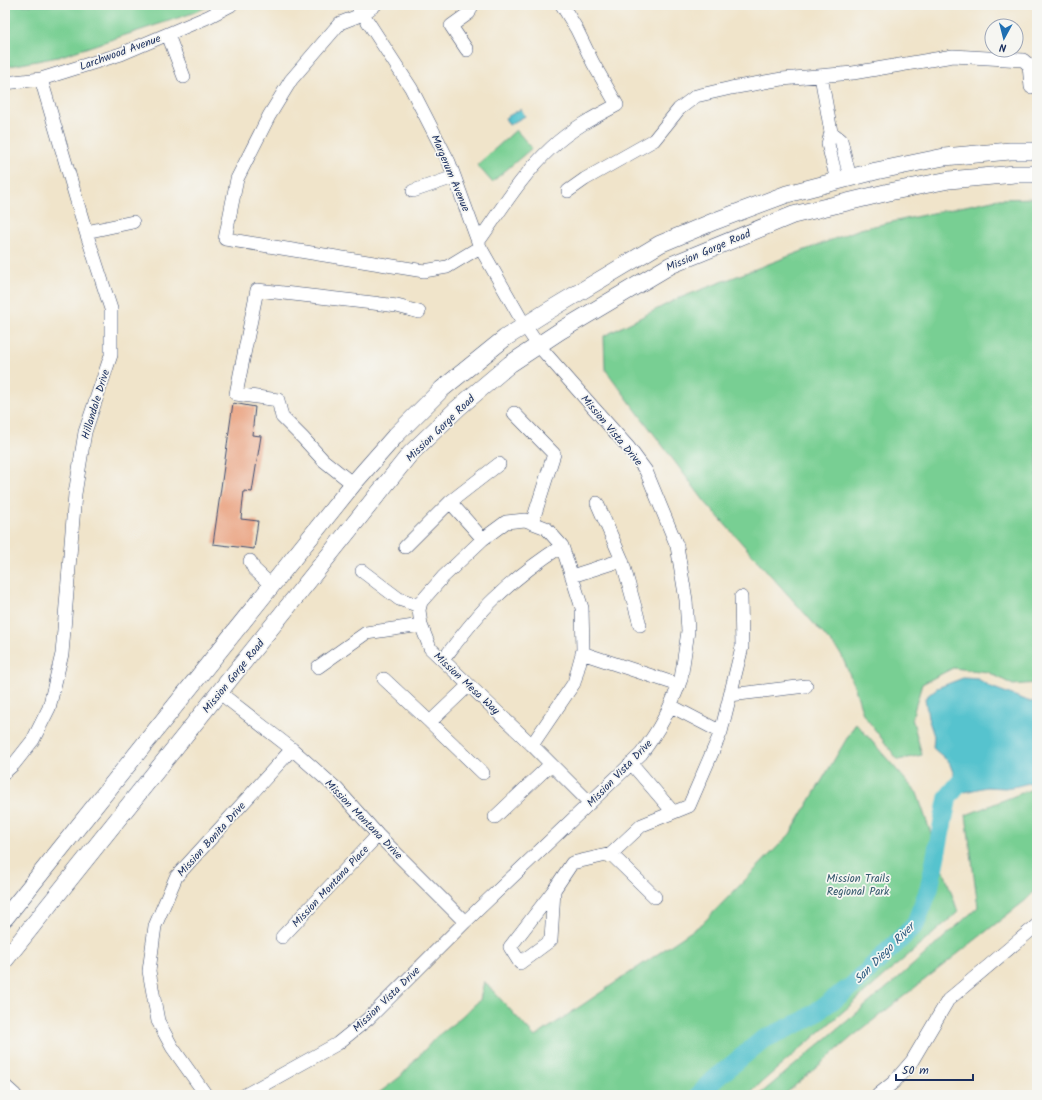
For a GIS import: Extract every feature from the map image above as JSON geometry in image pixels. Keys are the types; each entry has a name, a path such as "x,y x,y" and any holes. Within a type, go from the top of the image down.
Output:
{"main road":[{"path":"5,918 354,484 396,435 442,389 506,338 660,244 715,221 787,194 944,157 1010,152 1037,152"},
{"name":"Mission Gorge Road","path":"5,960 410,454 458,408 510,364 538,345 672,265 793,215 889,192 949,180 1015,174 1037,174"}],"street":[{"name":"Larchwood Avenue","path":"5,83 41,79 121,54 168,35 231,5"},
{"path":"375,5 360,9 340,23 291,80 269,116 237,179 225,239 424,271 447,267 479,245 524,178 551,148 581,124 617,105 562,5"},
{"path":"468,50 451,26 469,13 472,5"},
{"name":"Margerum Avenue","path":"360,9 411,88 448,162 479,245 525,326 538,345"},
{"path":"168,35 184,77"},
{"path":"568,191 585,179 654,140 679,109 696,96 731,88 775,80 853,73 952,56 1023,60 1029,65 1031,87"},
{"path":"821,76 831,132 841,140 844,180"},
{"name":"Hillandale Drive","path":"5,772 14,764 33,740 49,708 62,654 75,494 85,432 111,355 111,309 86,232 41,79"},
{"path":"413,191 454,177"},
{"path":"86,232 132,222"},
{"path":"354,484 323,460 282,417 278,400 236,394 257,290 397,306 419,312"},
{"name":"Mission Vista Drive","path":"245,1095 337,1044 368,1019 466,922 641,754 655,735 671,706 681,679 688,631 686,600 677,546 646,471 629,448 538,345"},
{"path":"514,413 554,454 532,523"},
{"path":"405,547 450,502 499,464"},
{"path":"450,502 483,539"},
{"path":"597,503 622,560 640,625"},
{"path":"362,571 399,599 420,606 421,602 443,576 483,539 506,522 525,520 546,528 562,546 582,608 582,653 574,683 532,745"},
{"path":"443,660 493,599 540,560 562,546"},
{"path":"250,560 254,569 272,586"},
{"path":"572,576 622,560"},
{"path":"554,890 552,940 520,963 510,947 554,890 572,863 611,854 642,825 689,806 721,732 730,696 742,647 741,597"},
{"name":"Mission Mesa Way","path":"420,606 419,610 421,625 430,648 532,745 590,803"},
{"path":"318,667 366,633 421,625"},
{"path":"582,653 679,684"},
{"path":"384,679 483,773"},
{"path":"430,722 469,685"},
{"path":"730,696 806,686"},
{"name":"Mission Montana Drive","path":"220,693 292,749 337,789 378,835 466,922"},
{"path":"671,706 721,732"},
{"name":"Mission Bonita Drive","path":"206,1095 172,1046 158,1021 149,971 154,926 176,877 292,749"},
{"path":"631,763 674,812"},
{"path":"495,817 551,764"},
{"name":"Mission Montana Place","path":"282,937 378,835"},
{"path":"611,854 655,897"},
{"path":"878,1095 894,1082 912,1061 948,1000 1037,925"},
{"path":"5,1086 15,1095"}],"green space":[{"path":"5,5 212,5 190,14 58,57 5,67"},
{"path":"516,130 532,148 492,182 477,165"},
{"path":"1037,198 1037,683 1013,685 988,672 953,668 922,684 912,718 922,755 898,760 863,714 854,685 841,654 705,502 605,369 604,336 677,299 860,229 997,199"},
{"name":"Mission Trails Regional Park","path":"856,723 917,793 958,912 747,1095 376,1095 400,1077 436,1037 480,1000 484,981 535,1037 702,924 790,834"},
{"path":"1037,787 1037,889 1026,900 852,1037 784,1095 759,1095 896,980 978,907 966,815"}],"water":[{"path":"521,109 525,116 509,125 505,118"},
{"path":"963,678 978,679 991,687 1031,702 1037,700 1037,781 1005,788 986,787 965,792 958,785 949,762 933,748 934,736 928,718 925,698 937,688"}],"building":[{"path":"233,403 255,407 252,435 261,436 252,492 244,491 241,519 258,521 254,549 213,544"}],"waterway":[{"name":"San Diego River","path":"699,1095 715,1079 762,1040 805,1020 852,986 915,925 929,889 948,797 967,774 977,769"}]}
